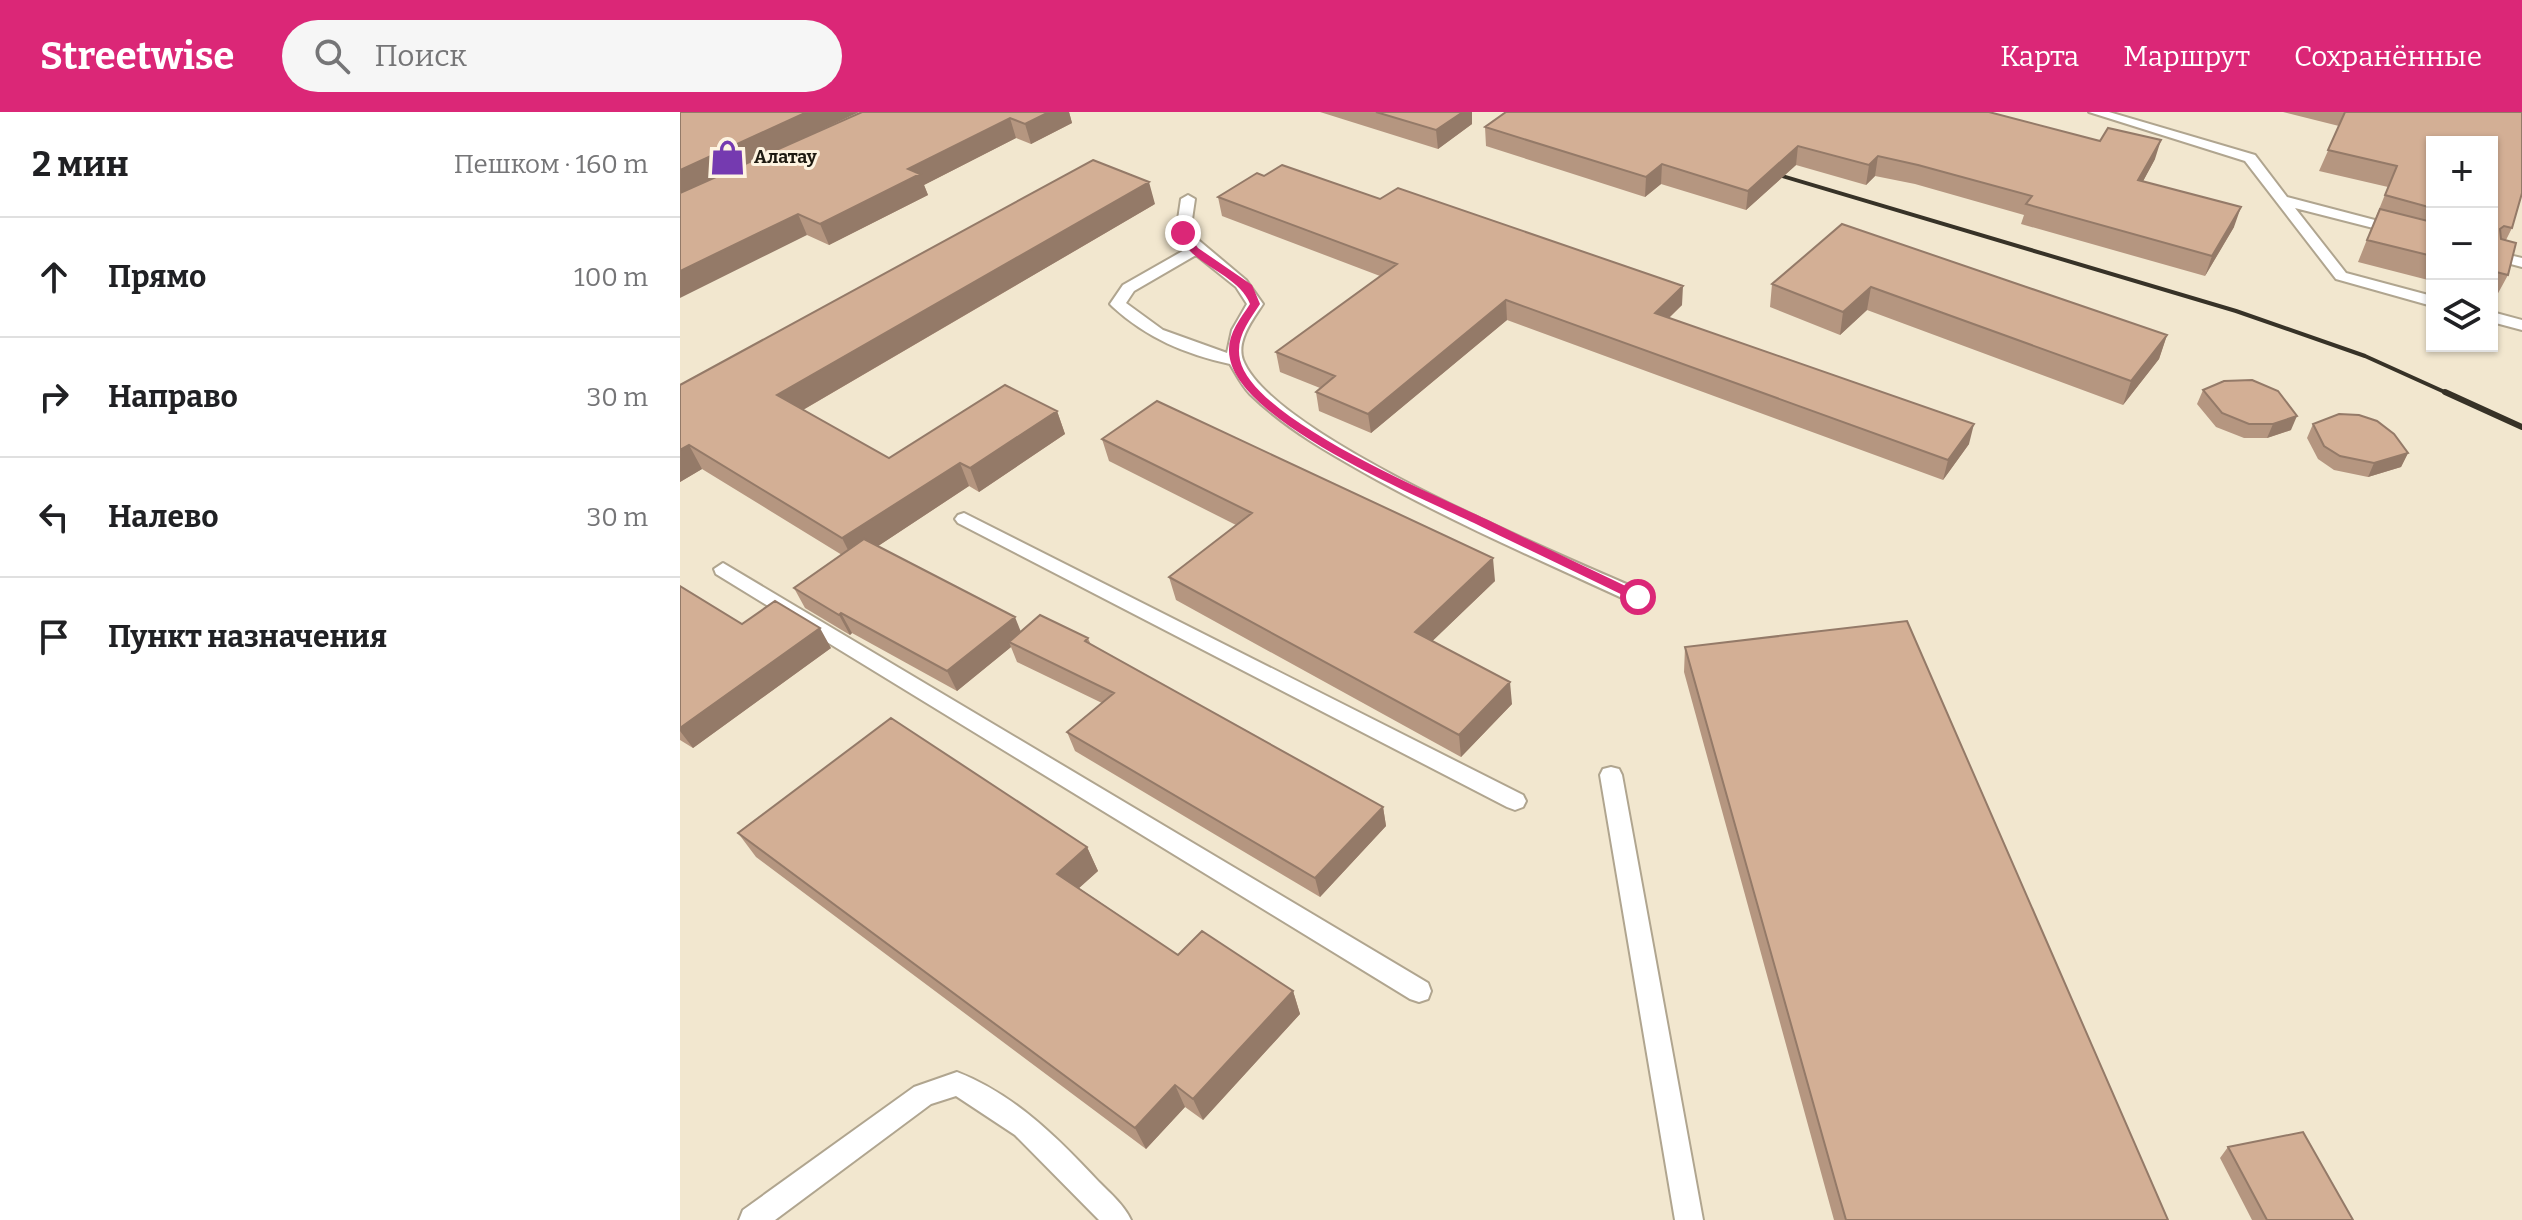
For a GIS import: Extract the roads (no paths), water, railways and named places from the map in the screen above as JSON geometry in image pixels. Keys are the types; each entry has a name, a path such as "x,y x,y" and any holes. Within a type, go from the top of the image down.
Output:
{"lane":[{"path":"2095,112 2250,158 2341,276 2426,299"},
{"path":"1188,199 1183,233 1194,250 1248,287 1255,304 1235,334 1235,360 1246,383 1279,414 1347,457 1638,597"},
{"path":"2283,200 2426,237"},
{"path":"1194,250 1128,288 1118,304 1136,321 1162,336 1202,353 1235,360"},
{"path":"2498,257 2522,263"},
{"path":"2498,319 2522,325"},
{"path":"964,519 1515,801"},
{"path":"723,569 1419,991"},
{"path":"1611,775 1689,1220"},
{"path":"753,1220 923,1095 957,1084 990,1099 1038,1138 1117,1220"}],"railway":[{"path":"1762,170 2236,311 2365,356 2449,394"},
{"path":"2445,392 2522,427"}],"place":[{"name":"Алатау","path":"728,157"}]}
